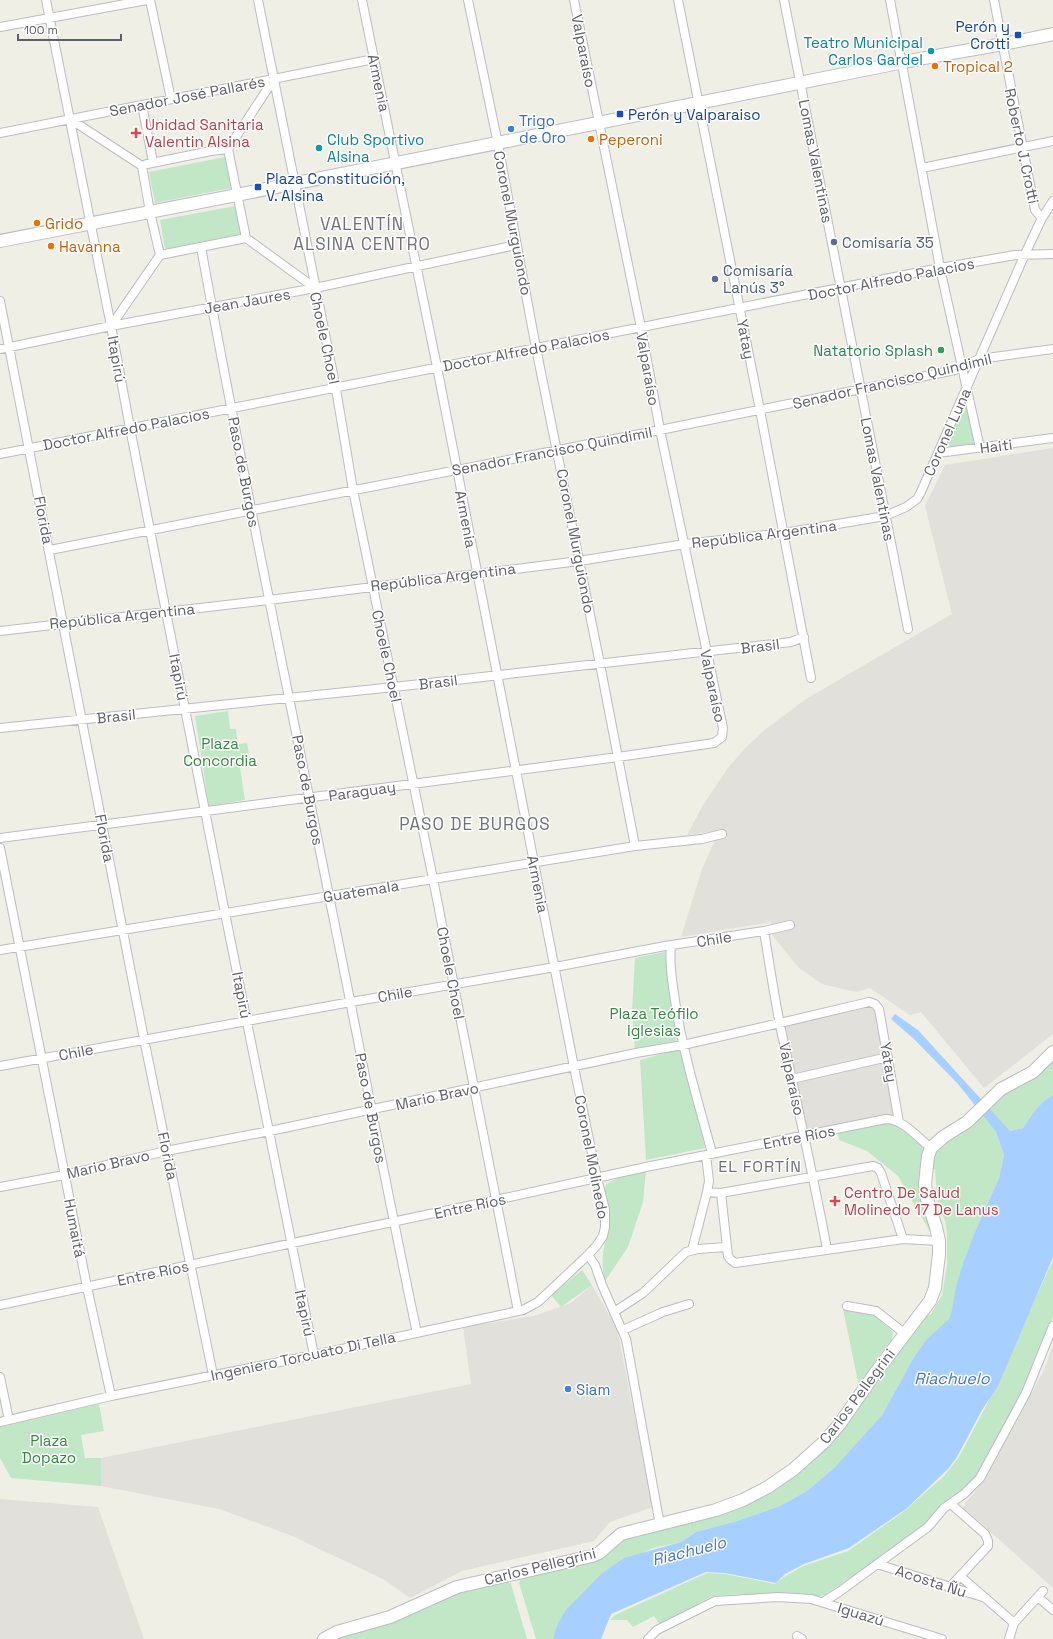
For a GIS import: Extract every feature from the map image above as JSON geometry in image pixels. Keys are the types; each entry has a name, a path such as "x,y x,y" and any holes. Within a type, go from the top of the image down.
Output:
{"street":[{"name":"Itapirú","path":"46,0 225,913 314,1355"},
{"path":"0,27 149,0 171,99"},
{"name":"Choele Choel","path":"258,0 336,388 353,490 372,586 433,879 518,1311"},
{"name":"Armenia","path":"362,0 437,367 496,675 555,967"},
{"name":"Coronel Murguiondo","path":"468,0 498,144 536,348 558,450 635,846"},
{"name":"Valparaíso","path":"574,0 598,124 641,328 660,430 723,728 722,737"},
{"name":"Yatay","path":"678,0 760,410 811,678"},
{"name":"Lomas Valentinas","path":"784,0 908,629"},
{"path":"890,0 940,268 980,448"},
{"name":"Roberto J. Crotti","path":"994,0 1035,210 1037,215 1042,218"},
{"path":"0,241 396,165 800,85 901,63 1053,34"},
{"name":"Senador José Pallarés","path":"0,133 274,78 374,60"},
{"path":"274,78 228,149 246,238 315,288"},
{"path":"142,105 153,162"},
{"path":"70,119 142,166 150,212 160,255"},
{"path":"922,168 1053,141"},
{"path":"142,166 153,162 211,150 228,149"},
{"name":"Coronel Luna","path":"886,516 906,507 917,499 1025,254 1042,218 1053,201"},
{"path":"111,326 160,255 246,238"},
{"name":"Jean Jaures","path":"0,349 111,326 315,288 516,245"},
{"name":"Paso de Burgos","path":"202,247 231,409 330,896 393,1222 417,1333"},
{"name":"Doctor Alfredo Palacios","path":"0,454 437,367 740,309 940,268 1025,254 1053,254"},
{"name":"Florida","path":"0,301 50,550 166,1151 213,1375"},
{"name":"Senador Francisco Quindimil","path":"50,550 760,410 962,367 970,362 979,360 1053,349"},
{"name":"Haiti","path":"938,453 1053,438"},
{"name":"República Argentina","path":"0,631 64,622 269,600 579,561 685,544 784,533 886,516"},
{"name":"Brasil","path":"0,728 289,697 394,688 791,642 804,637"},
{"name":"Paraguay","path":"0,838 310,799 618,757 714,742 722,737"},
{"name":"Guatemala","path":"0,950 635,846 702,839 722,834"},
{"name":"Humaitá","path":"0,848 64,1175 111,1396"},
{"name":"Chile","path":"0,1066 672,945 764,932 790,925"},
{"name":"Valparaíso","path":"764,932 780,1023 814,1177 827,1249"},
{"path":"672,945 670,962 683,1045 709,1154 709,1181 692,1250"},
{"name":"Coronel Molinedo","path":"555,967 574,1067 605,1210 605,1227 603,1236 588,1255"},
{"name":"Mario Bravo","path":"0,1188 64,1175 166,1151 270,1131 683,1045 869,1002 875,1004"},
{"name":"Yatay","path":"875,1004 879,1009 899,1122"},
{"path":"899,1122 931,1148 936,1142 972,1118 994,1095 1008,1085 1033,1072 1053,1052"},
{"path":"792,1079 888,1057"},
{"name":"Entre Ríos","path":"0,1305 709,1154 886,1119 892,1119 899,1122"},
{"name":"Carlos Pellegrini","path":"324,1639 337,1632 390,1617 457,1587 599,1554 621,1534 716,1510 743,1500 768,1487 794,1469 824,1442 839,1425 904,1333 930,1301 935,1288 939,1254 938,1234 927,1199 925,1184 928,1156 931,1148"},
{"path":"707,1192 721,1192 873,1166 878,1168 881,1173 903,1239"},
{"path":"721,1192 726,1247 730,1259 735,1262 903,1239 939,1241"},
{"path":"614,1312 643,1293 680,1256 692,1250 726,1247"},
{"path":"588,1255 595,1265 602,1285 623,1330 632,1367 660,1525"},
{"name":"Ingeniero Torcuato Di Tella","path":"0,1422 111,1396 314,1355 518,1311 533,1306 588,1255"},
{"path":"623,1330 662,1312 689,1304"},
{"path":"846,1306 876,1311 904,1333"},
{"path":"823,1602 928,1527 944,1508 964,1494 980,1478 1026,1393 1053,1326"},
{"path":"0,1377 9,1420"},
{"path":"949,1588 988,1546 988,1540 985,1534 951,1504"},
{"name":"Acosta Ñu","path":"877,1564 949,1588 986,1598"},
{"name":"Acosta Ñu","path":"960,1576 1014,1623"},
{"path":"1009,1639 1014,1623 1040,1594 1053,1610"},
{"name":"Iguazú","path":"648,1639 657,1630 715,1600 778,1598 811,1599 942,1639"}],"shaded area":[{"path":"1053,448 1053,1034 984,1088 921,1012 910,1015 870,988 856,992 822,984 799,968 772,935 771,922 681,937 702,869 719,831 687,835 703,805 728,768 746,747 767,728 806,699 952,614 925,506 945,465"},
{"path":"874,1002 900,1114 806,1132 779,1022"},
{"path":"592,1285 617,1329 653,1507 610,1522 594,1541 462,1571 410,1598 383,1579 290,1535 219,1509 101,1486 101,1458 471,1384 463,1327 534,1316 571,1303"},
{"path":"1053,1345 1053,1588 965,1509 963,1509 965,1503 984,1481 1044,1370"},
{"path":"0,1499 98,1507 144,1639 0,1639"}],"green space":[{"path":"225,157 231,188 155,203 149,172"},
{"path":"235,206 241,234 165,249 160,220"},
{"path":"964,405 967,405 974,444 952,448 947,443 948,438"},
{"name":"Plaza Concordia","path":"228,711 230,729 236,729 238,744 247,743 250,760 239,761 245,800 209,806 195,716"},
{"name":"Plaza Teófilo Iglesias","path":"665,952 677,1038 675,1041 635,1049 632,1011 635,958"},
{"path":"683,1048 705,1148 646,1160 640,1060"},
{"path":"1053,1056 1053,1095 1040,1105 1023,1128 1010,1131 988,1108 997,1097"},
{"path":"981,1113 996,1132 1004,1155 999,1178 963,1263 956,1286 949,1319 914,1357 882,1415 835,1467 807,1491 780,1506 737,1521 696,1532 681,1542 653,1548 601,1574 557,1625 553,1639 536,1639 519,1583 522,1574 585,1560 618,1539 717,1512 794,1471 922,1317 931,1314 942,1295 947,1265 947,1233 945,1221 937,1200 935,1169 930,1169 935,1150"},
{"path":"887,1122 909,1134 926,1152 933,1237 898,1176 867,1151 839,1140 838,1133"},
{"path":"646,1170 643,1202 628,1247 605,1281 603,1255 610,1220 605,1192 606,1185 609,1182 619,1178"},
{"path":"1053,1260 1053,1317 1021,1396 980,1473 972,1484 924,1527 825,1595 815,1597 748,1596 743,1594 713,1596 699,1603 694,1609 661,1626 654,1616 633,1627 627,1620 610,1620 615,1615 707,1573 725,1574 775,1584 803,1566 848,1551 903,1512 943,1477 959,1457 985,1408"},
{"path":"582,1270 592,1285 561,1307 551,1295"},
{"path":"843,1309 874,1315 893,1332 892,1339 878,1357 859,1387"},
{"name":"Plaza Dopazo","path":"99,1404 104,1431 81,1435 85,1458 101,1458 101,1486 11,1478 0,1458 0,1426"},
{"path":"505,1578 511,1584 527,1639 333,1639 377,1627 460,1590"}],"water":[{"name":"Riachuelo","path":"895,1014 918,1030 1010,1131 1023,1128 1040,1105 1053,1095 1053,1257 998,1386 982,1410 957,1457 948,1469 906,1509 849,1548 804,1564 785,1574 776,1583 725,1573 706,1572 611,1614 601,1639 553,1639 557,1625 566,1610 601,1574 624,1558 681,1542 696,1532 737,1521 780,1506 807,1491 835,1467 882,1415 914,1357 927,1339 949,1319 956,1286 963,1263 999,1178 1004,1155 996,1132 958,1084 914,1039 891,1019"}],"place":[{"name":"Perón y Crotti","path":"1018,35"},
{"name":"Teatro Municipal Carlos Gardel","path":"931,51"},
{"name":"Tropical 2","path":"935,66"},
{"name":"Perón y Valparaiso","path":"620,114"},
{"name":"Trigo de Oro","path":"511,129"},
{"name":"Unidad Sanitaria Valentin Alsina","path":"136,133"},
{"name":"Peperoni","path":"591,139"},
{"name":"Club Sportivo Alsina","path":"319,148"},
{"name":"Plaza Constitución, V. Alsina","path":"258,187"},
{"name":"Grido","path":"37,223"},
{"name":"Comisaría 35","path":"834,242"},
{"name":"Havanna","path":"51,246"},
{"name":"Comisaría Lanús 3°","path":"715,279"},
{"name":"Natatorio Splash","path":"941,350"},
{"name":"Centro De Salud Molinedo 17 De Lanus","path":"835,1201"},
{"name":"Siam","path":"568,1389"}],"district":[{"name":"VALENTÍN ALSINA CENTRO","path":"362,234"},
{"name":"PASO DE BURGOS","path":"475,824"},
{"name":"EL FORTÍN","path":"760,1166"}]}
